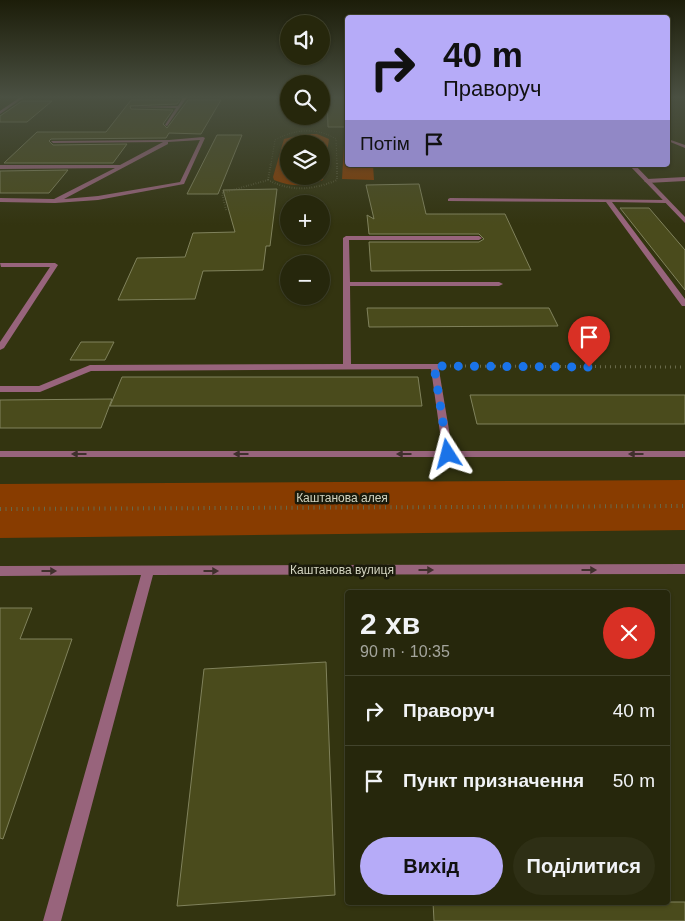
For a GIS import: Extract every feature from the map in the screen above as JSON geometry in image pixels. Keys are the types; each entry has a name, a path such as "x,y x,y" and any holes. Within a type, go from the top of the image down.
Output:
{"street":[{"path":"53,142 169,141 192,139"},
{"path":"0,200 55,201 98,198 182,183 203,139"},
{"path":"55,201 169,141"},
{"path":"670,141 685,146"},
{"path":"0,167 121,166"},
{"path":"634,167 685,221"},
{"path":"647,180 685,179"},
{"path":"450,200 666,201"},
{"path":"608,201 685,304"},
{"path":"347,367 346,238 479,238"},
{"path":"0,348 55,265 1,265"},
{"path":"346,284 499,284"},
{"path":"0,389 40,390 90,368 434,366 448,454"},
{"path":"0,454 685,454"},
{"name":"Каштанова вулиця","path":"0,571 685,570"},
{"path":"52,921 148,571"}],"path":[{"path":"268,180 277,139"},
{"path":"226,210 222,194 268,180 276,185 298,188 321,186 337,180 336,139"},
{"path":"434,366 685,367"},
{"name":"Каштанова алея","path":"0,509 685,506"}],"shaded area":[{"path":"345,145 345,167 373,167 374,180 342,179"},
{"path":"280,153 280,182 274,180 273,177"},
{"path":"685,480 685,530 0,538 0,484"}],"building":[{"path":"30,139 53,139 49,141 53,145 127,144 113,163 4,163"},
{"path":"215,139 240,139 218,194 187,194"},
{"path":"68,170 49,193 0,193 0,171"},
{"path":"419,184 426,214 505,214 531,270 371,271 369,242 479,242 484,239 479,234 369,234 367,215 374,219 366,185"},
{"path":"277,189 270,246 266,246 263,270 203,271 195,299 118,300 137,258 185,257 193,233 235,232 223,190"},
{"path":"620,208 649,208 685,250 685,290"},
{"path":"367,308 549,308 558,326 369,327"},
{"path":"81,342 114,342 105,360 70,360"},
{"path":"122,377 418,377 422,406 110,406"},
{"path":"470,395 685,395 685,424 477,424"},
{"path":"112,399 101,428 0,428 0,400"},
{"path":"0,608 32,608 20,639 72,639 3,839 0,838"},
{"path":"326,662 335,895 177,906 204,669"},
{"path":"670,902 685,902 685,921 434,921 433,905 670,905"}],"route":[{"path":"448,454 434,366 589,367"}]}
